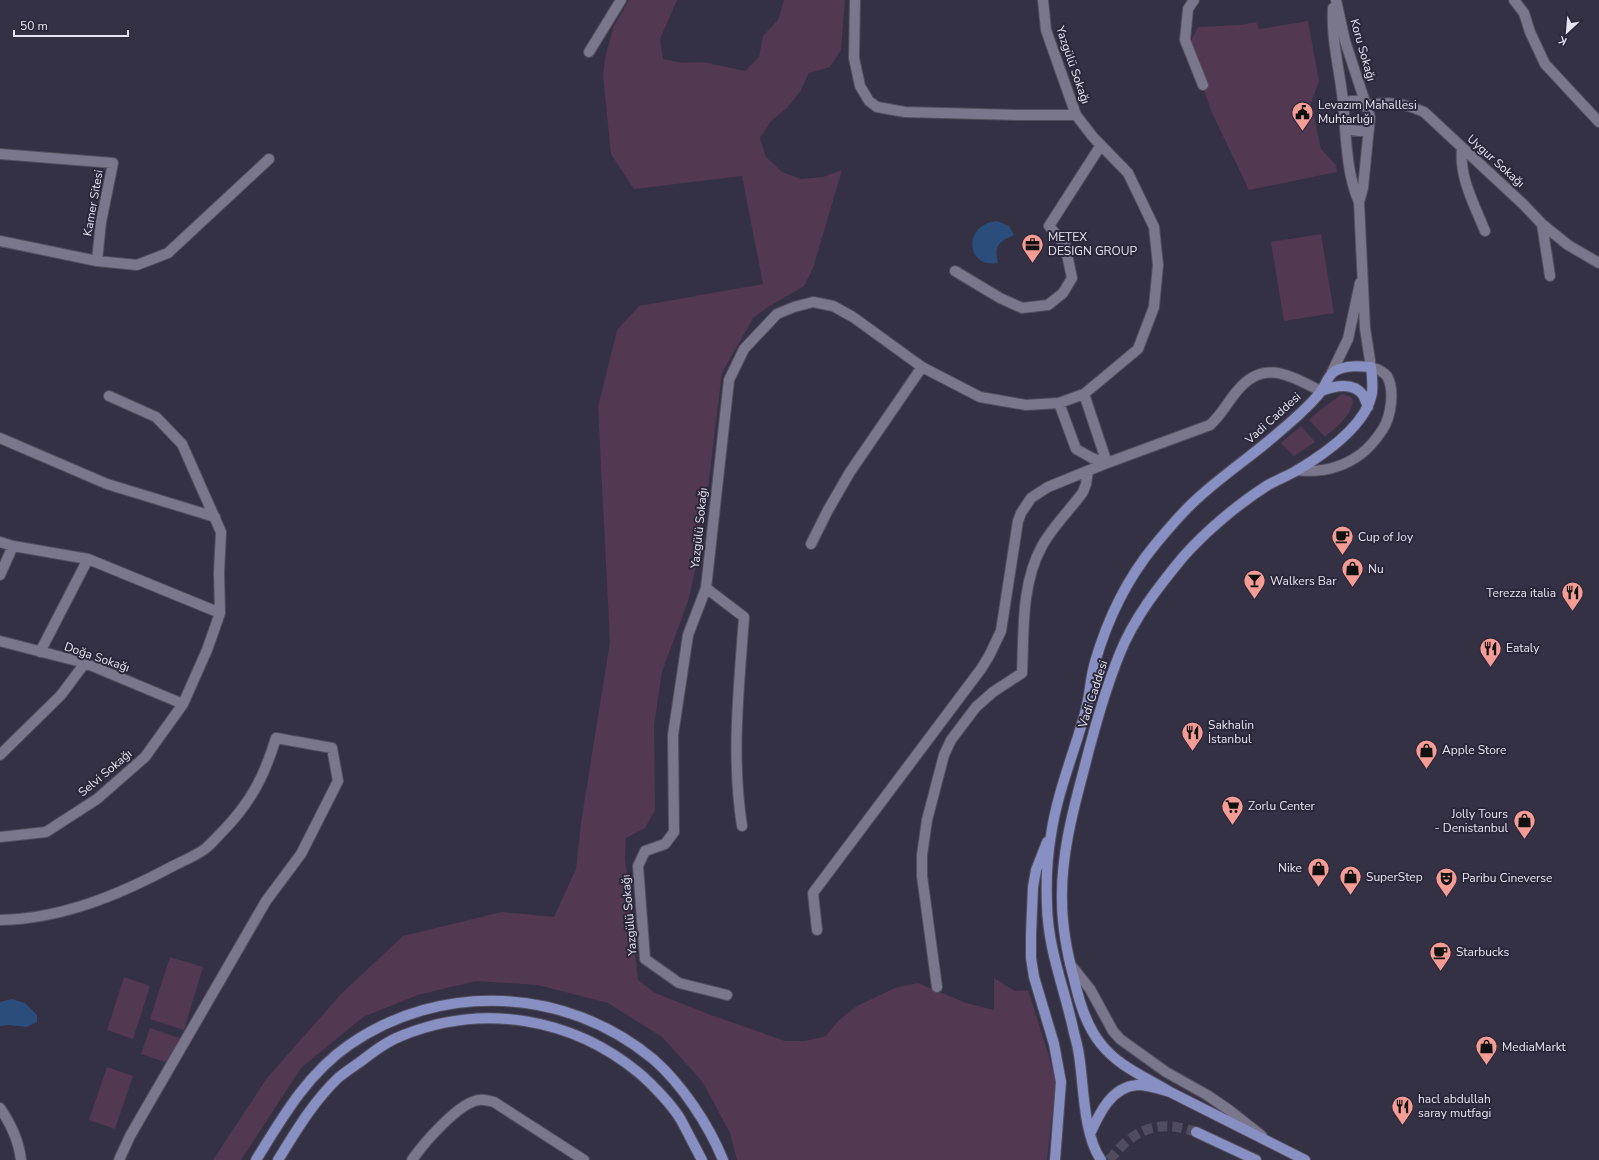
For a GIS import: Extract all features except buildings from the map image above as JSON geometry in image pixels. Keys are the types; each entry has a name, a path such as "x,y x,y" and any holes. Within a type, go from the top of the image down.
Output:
{"main road":[{"path":"1332,372 1346,366 1371,367"},
{"name":"Vadi Caddesi","path":"1170,1092 1128,1069 1116,1060 1099,1043 1078,998 1065,941 1062,899 1067,842 1072,814 1089,750 1120,653 1135,622 1156,592 1184,556 1206,533 1268,485 1297,470 1328,449 1349,432 1359,421 1368,407 1372,394 1373,379 1371,367"},
{"name":"Vadi Caddesi","path":"1051,833 1059,798 1086,710 1095,662 1108,626 1129,583 1152,548 1185,510 1200,496 1280,432 1321,391 1332,372"},
{"path":"1321,391 1331,387 1340,386 1353,388 1362,394 1368,407"},
{"path":"1051,833 1047,875 1047,906 1050,936 1055,964 1073,1028 1079,1056 1082,1091 1090,1134 1094,1147 1101,1160"},
{"path":"1051,833 1036,870 1033,887 1031,935 1034,977 1054,1044 1062,1091 1055,1160"},
{"path":"256,1160 285,1112 305,1086 330,1060 348,1045 401,1016 432,1006 464,1002 506,1001 534,1004 563,1011 590,1021 626,1040 653,1060 676,1083 710,1133 724,1160"},
{"path":"278,1160 318,1100 339,1077 379,1048 400,1036 425,1028 462,1020 496,1018 523,1020 555,1027 589,1040 616,1055 640,1074 680,1119 702,1160"},
{"path":"1090,1134 1097,1118 1115,1094 1136,1085 1153,1087 1170,1092 1269,1140 1305,1160"},
{"path":"1196,1132 1256,1160"}],"street":[{"path":"589,52 621,0"},
{"path":"855,0 854,58 860,86 869,101 877,108 905,112 1076,115"},
{"name":"Yazgülü Sokağı","path":"727,995 679,983 645,960 638,866 645,851 665,844 674,832 673,735 688,635 706,588 729,380 744,349 777,314 794,307 813,302 833,306 853,317 922,367 980,397 1026,405 1059,403 1084,394 1138,349 1154,307 1158,265 1154,227 1128,173 1101,146 1076,115 1046,30 1043,0"},
{"path":"1194,0 1188,9 1185,40 1203,85"},
{"name":"Koru Sokağı","path":"1335,0 1333,37 1343,103 1353,188 1359,202"},
{"name":"Koru Sokağı","path":"1335,0 1359,88 1366,103 1370,117 1363,188 1359,202 1365,328 1371,367"},
{"path":"1514,0 1524,13 1530,32 1545,64 1599,122"},
{"path":"1343,103 1351,101 1366,103"},
{"name":"Uygur Sokağı","path":"1366,103 1388,102 1409,105 1424,112 1523,204 1542,224 1568,245 1599,263"},
{"path":"1346,129 1359,131 1369,128"},
{"path":"955,271 1000,298 1022,308 1048,305 1063,293 1072,278 1065,245 1049,226 1101,146"},
{"path":"1462,148 1460,161 1464,179 1485,231"},
{"name":"Kamer Sitesi","path":"0,154 113,163 101,222 97,261"},
{"path":"0,241 97,261 137,265 168,253 269,159"},
{"path":"1542,224 1550,276"},
{"name":"Koru Sokağı","path":"1332,372 1348,339 1362,273"},
{"path":"810,544 850,472 922,367"},
{"path":"1297,470 1312,472 1328,470 1361,454 1374,441 1383,428 1387,417 1390,402 1390,385 1386,375 1379,369 1371,367"},
{"path":"817,930 813,893 981,669 996,643 1004,618 1018,521 1025,505 1031,498 1043,490 1107,463 1210,425 1220,416 1237,391 1251,377 1265,372 1280,372 1321,391"},
{"path":"1084,394 1107,463"},
{"path":"0,542 13,546 88,559 220,613 219,572 221,532 182,444 156,417 109,396"},
{"path":"1059,403 1076,449 1092,458 1107,463"},
{"path":"0,438 106,484 215,517"},
{"path":"937,987 922,876 922,855 927,820 944,755 952,740 976,707 993,692 1022,673 1027,594 1035,562 1050,533 1083,492 1088,471"},
{"path":"0,575 13,546"},
{"path":"40,652 88,559"},
{"path":"706,588 744,617 735,741 737,790 742,826"},
{"name":"Selvi Sokağı","path":"0,837 46,832 97,799 145,757 183,704 207,650 220,613"},
{"name":"Doğa Sokağı","path":"0,641 85,663 183,704"},
{"path":"0,755 61,695 85,663"},
{"path":"0,920 23,920 73,910 141,884 205,849 246,805 260,782 276,738 332,748 338,781 301,854 266,900 130,1136 119,1160"},
{"path":"1070,964 1090,989 1120,1039 1166,1072 1229,1110 1269,1140"},
{"path":"412,1160 420,1148 461,1107 479,1100 494,1102 584,1160"},
{"path":"0,1108 8,1120 20,1147 21,1160"}],"shaded area":[{"path":"629,0 677,0 660,39 663,59 682,63 703,62 745,71 759,57 763,36 778,20 784,0 845,0 841,50 830,67 809,73 800,92 787,108 771,121 760,138 766,157 782,172 801,179 823,177 842,170 813,268 804,286 768,307 753,318 722,373 701,544 689,598 662,672 654,725 655,810 645,828 626,838 625,858 638,980 655,993 711,1015 785,1041 805,1041 826,1036 839,1020 857,1006 895,988 918,983 966,1003 994,1010 994,978 1015,991 1028,990 1056,1083 1047,1160 737,1160 730,1133 702,1081 662,1037 608,1003 538,985 476,981 418,995 363,1017 301,1068 241,1160 213,1160 267,1078 341,994 403,936 502,912 554,917 576,869 581,823 610,642 598,407 617,330 639,306 763,284 742,176 634,189 611,154 603,75 606,54 614,26"},
{"path":"1308,21 1319,81 1311,103 1321,149 1336,165 1337,172 1249,190 1213,115 1200,80 1190,43 1198,27 1240,25 1256,22 1259,29"},
{"path":"1321,234 1334,313 1284,321 1271,242"},
{"path":"1342,394 1349,396 1353,400 1352,406 1343,421 1325,437 1309,420"},
{"path":"1301,426 1315,442 1294,456 1281,443"},
{"path":"170,957 203,967 184,1030 150,1019"},
{"path":"124,977 150,986 133,1039 107,1030"},
{"path":"150,1028 179,1038 171,1064 141,1054"},
{"path":"107,1067 133,1076 115,1129 89,1120"}],"water":[{"path":"997,221 1009,226 1014,235 998,245 998,263 987,263 979,259 974,253 972,245 978,230 986,224"},
{"path":"12,999 25,1003 37,1015 37,1022 27,1027 8,1025 0,1026 0,1002"}],"tunnel":[{"path":"1109,1160 1126,1142 1143,1131 1151,1128 1168,1126 1196,1132"}],"place":[{"name":"Levazım Mahallesi Muhtarlığı","path":"1302,132"},
{"name":"METEX DESIGN GROUP","path":"1032,264"},
{"name":"Cup of Joy","path":"1343,556"},
{"name":"Nu","path":"1353,588"},
{"name":"Walkers Bar","path":"1255,600"},
{"name":"Terezza italia","path":"1572,612"},
{"name":"Eataly","path":"1491,668"},
{"name":"Sakhalin İstanbul","path":"1193,752"},
{"name":"Apple Store","path":"1427,770"},
{"name":"Zorlu Center","path":"1233,826"},
{"name":"Jolly Tours - Denistanbul","path":"1524,840"},
{"name":"Nike","path":"1318,888"},
{"name":"SuperStep","path":"1351,896"},
{"name":"Paribu Cineverse","path":"1446,898"},
{"name":"Starbucks","path":"1440,972"},
{"name":"MediaMarkt","path":"1487,1066"},
{"name":"hacl abdullah saray mutfagi","path":"1403,1126"}]}
